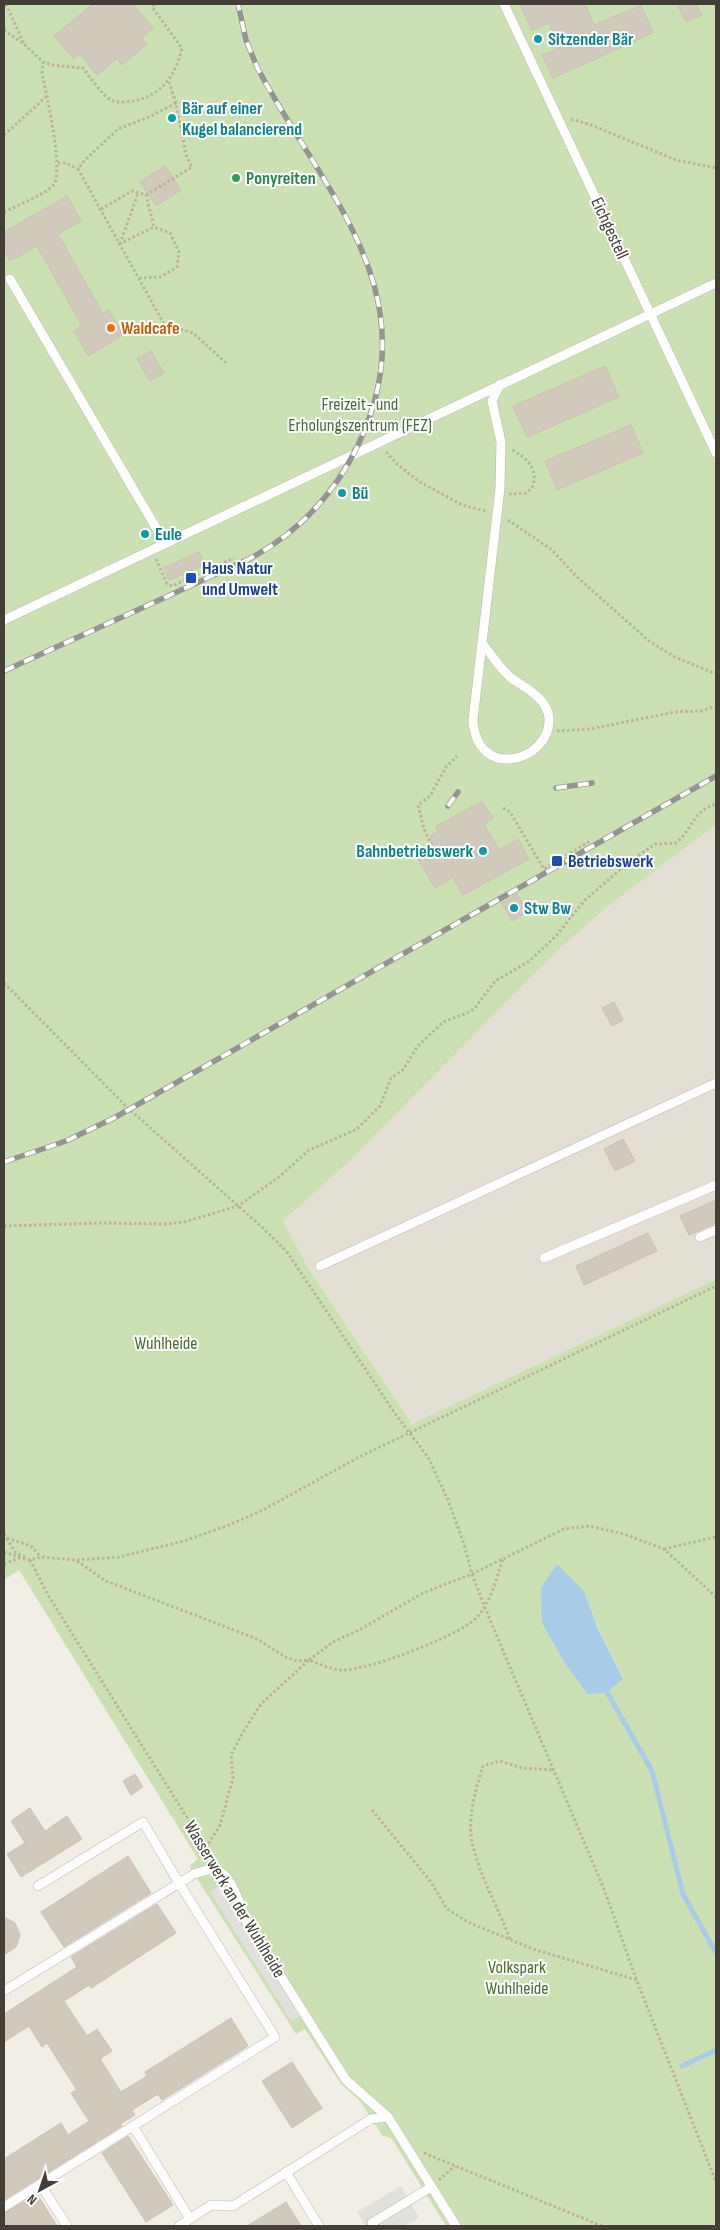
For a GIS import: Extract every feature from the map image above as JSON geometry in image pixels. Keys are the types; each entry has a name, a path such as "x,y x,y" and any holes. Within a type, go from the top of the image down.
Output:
{"lane":[{"name":"Eichgestell","path":"504,4 716,453"},
{"path":"10,279 165,543"},
{"path":"4,620 716,282"},
{"path":"482,643 509,676 530,690 543,703 549,719 548,730 538,746 529,754 516,759 500,759 490,755 482,748 474,732 473,720 500,488 501,442 492,401 500,384"},
{"path":"320,1266 716,1083"},
{"path":"544,1258 716,1185"},
{"path":"700,1238 716,1230"},
{"path":"4,2207 275,2037 143,1822 38,1886"},
{"path":"4,1991 194,1874 215,1869"},
{"name":"Wasserwerk an der Wuhlheide","path":"215,1869 224,1874 238,1896 246,1920 346,2080 388,2117 456,2226"},
{"path":"179,2226 211,2205 233,2206 372,2119 388,2117"},
{"path":"133,2126 190,2219"},
{"path":"286,2172 319,2226"},
{"path":"40,2184 67,2226"},
{"path":"372,2223 431,2187"}],"path":[{"path":"6,4 24,44"},
{"path":"4,30 24,44 43,62 83,68 111,100 126,102 144,99 169,82 178,63 182,48 152,7 155,4"},
{"path":"4,212 54,185 57,178 58,163 42,73 43,62"},
{"path":"101,209 132,191 146,195 192,167 186,155 176,103 169,82"},
{"path":"4,135 47,96"},
{"path":"78,169 118,129 149,117 176,103"},
{"path":"556,115 591,125 685,163 716,168"},
{"path":"58,163 66,163 78,169 164,324 193,333 226,363"},
{"path":"119,244 138,193"},
{"path":"146,195 154,227"},
{"path":"119,244 154,227 170,234 179,252 177,267 160,278 139,278"},
{"path":"380,442 398,465 420,482 462,505 497,514 530,533 552,550 577,577 649,641 675,657 716,674"},
{"path":"500,488 508,494 526,493 532,488 535,474 531,465 523,456 501,442"},
{"path":"152,550 167,584 172,586 234,558"},
{"path":"548,730 590,729 675,712 701,711 716,706"},
{"path":"434,850 424,829 418,805 430,796 446,767 457,756"},
{"path":"4,1226 101,1223 166,1224 184,1222 238,1206 279,1177 309,1150 357,1130 380,1106 391,1078 403,1070 417,1047 443,1022 467,1013 474,1008 495,981 528,962 556,936 585,900 629,862 655,844 676,843 687,833 696,815 716,804"},
{"path":"503,808 510,812 544,869 590,841"},
{"path":"4,983 129,1110 287,1252 396,1415 428,1457 448,1500 485,1608 604,1889 637,1980 716,2182"},
{"path":"302,1273 310,1271"},
{"path":"4,1564 19,1558 30,1560 41,1557 76,1560 119,1557 150,1550 229,1524 262,1510 359,1457 716,1286"},
{"path":"206,1848 220,1824 233,1778 231,1755 261,1704 309,1660 333,1642 361,1629 423,1593 472,1574 564,1529 589,1526 624,1534 664,1549 716,1597"},
{"path":"5,1536 31,1546 41,1557"},
{"path":"5,1536 15,1552 30,1560"},
{"path":"664,1549 716,1537"},
{"path":"4,1552 30,1560"},
{"path":"76,1560 106,1581 258,1639 287,1658 298,1661 309,1660 332,1669 360,1668 450,1636 464,1629 485,1608 503,1559"},
{"name":"Wasserwerk an der Wuhlheide","path":"30,1560 48,1596 206,1848 215,1869"},
{"path":"510,1939 472,1841 473,1806 477,1786 483,1766 500,1760 522,1768 553,1770"},
{"path":"372,1810 431,1882 446,1909 470,1923 533,1949 637,1980"},
{"path":"404,2144 602,2226"},
{"path":"431,2187 455,2166"}],"shaded area":[{"path":"716,825 716,1279 412,1424 310,1271 283,1221 353,1158 556,952 607,907"},
{"path":"219,1886 301,2015 291,2021 210,1892"},
{"path":"401,2186 419,2218 404,2226 366,2226 357,2212"}],"green space":[{"name":"Freizeit- und Erholungszentrum (FEZ)","path":"4,4 716,4 716,825 607,907 556,952 353,1158 283,1221 310,1271 412,1424 716,1279 716,2226 446,2226 392,2139 382,2135 360,2101 341,2084 305,2029 296,2034 189,1866 198,1859 19,1570 4,1580","holes":["556,1564 584,1591 597,1625 623,1678 607,1692 588,1695 564,1662 542,1623"]}],"water":[{"path":"557,1564 584,1591 597,1626 623,1679 607,1692 588,1695 564,1662 542,1623 541,1588"}],"building":[{"path":"93,4 133,4 153,28 142,38 147,44 122,65 117,58 97,75 80,54 74,59 54,36"},
{"path":"520,4 585,4 594,25 641,5 653,33 553,78 542,55 559,48 549,23 532,31"},
{"path":"677,4 696,4 702,15 686,22"},
{"path":"165,166 181,190 156,206 140,182"},
{"path":"67,196 81,221 58,234 103,314 109,310 123,335 88,356 74,331 82,326 37,246 10,261 4,250 4,232"},
{"path":"151,351 164,373 150,381 137,359"},
{"path":"605,366 619,397 527,437 513,406"},
{"path":"631,425 643,453 557,490 545,461"},
{"path":"199,552 205,565 169,580 164,568"},
{"name":"Bahnbetriebswerk","path":"482,801 493,818 484,824 499,850 518,839 529,859 463,895 453,877 435,888 414,852 433,841 430,836 438,831 435,827"},
{"name":"Stw Bw","path":"517,894 527,912 512,921 502,903"},
{"path":"614,1002 623,1020 612,1026 602,1008"},
{"path":"623,1139 635,1161 615,1171 604,1149"},
{"path":"716,1200 716,1223 689,1235 680,1216"},
{"path":"648,1233 657,1251 584,1285 576,1266"},
{"path":"135,1774 143,1787 131,1795 123,1781"},
{"path":"30,1808 45,1831 67,1816 82,1839 21,1877 7,1854 25,1843 11,1821"},
{"path":"128,1856 151,1893 64,1947 41,1912"},
{"path":"157,1904 176,1933 91,1988 89,1985 64,2001 87,2036 97,2029 112,2051 100,2059 121,2092 147,2076 145,2072 231,2018 248,2046 162,2100 158,2094 132,2110 135,2115 120,2124 122,2126 4,2200 4,2159 61,2123 68,2135 89,2121 71,2093 77,2090 47,2043 42,2047 29,2026 4,2042 4,2014 77,1967 71,1957"},
{"path":"4,1917 15,1923 20,1935 16,1947 4,1955"},
{"path":"292,2062 322,2108 292,2128 262,2081"},
{"path":"128,2136 173,2205 146,2222 102,2153"},
{"path":"37,2194 57,2226 4,2226 4,2213"},
{"path":"286,2202 301,2226 247,2226"}],"waterway":[{"path":"607,1692 652,1771 683,1894 716,1953"},
{"path":"682,2066 716,2050"}],"railway":[{"path":"4,671 267,549 299,524 327,495 339,479 359,443 378,388 382,337 375,290 359,245 337,201 257,67 246,40 238,4"},
{"path":"4,1162 66,1141 114,1118 716,776"},
{"path":"556,788 592,783"},
{"path":"448,806 458,792"}],"place":[{"name":"Sitzender Bär","path":"538,39"},
{"name":"Bär auf einer Kugel balancierend","path":"172,118"},
{"name":"Ponyreiten","path":"236,178"},
{"name":"Waldcafe","path":"111,328"},
{"name":"Bü","path":"342,493"},
{"name":"Eule","path":"145,534"},
{"name":"Haus Natur und Umwelt","path":"191,578"},
{"name":"Bahnbetriebswerk","path":"483,851"},
{"name":"Betriebswerk","path":"557,861"},
{"name":"Stw Bw","path":"514,908"}],"park label":[{"name":"Wuhlheide","path":"166,1343"},
{"name":"Volkspark Wuhlheide","path":"517,1977"}]}
